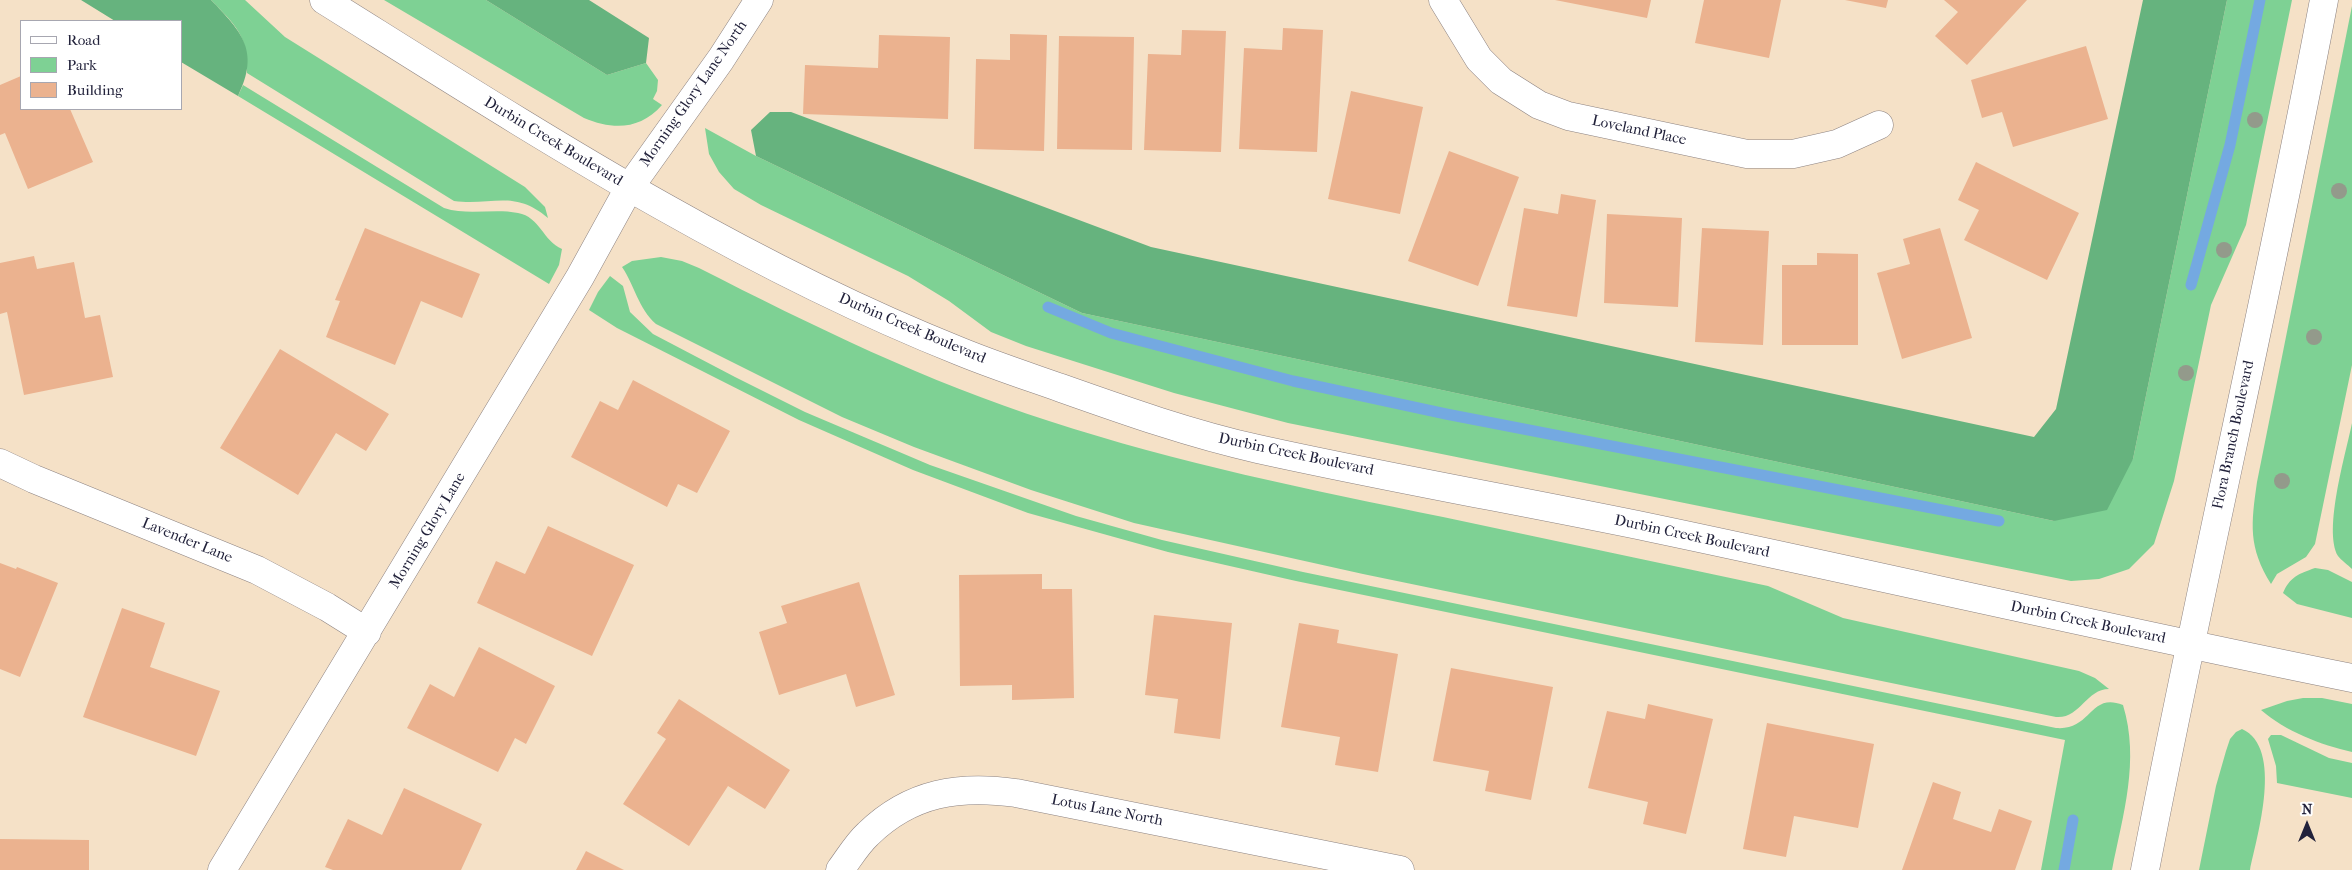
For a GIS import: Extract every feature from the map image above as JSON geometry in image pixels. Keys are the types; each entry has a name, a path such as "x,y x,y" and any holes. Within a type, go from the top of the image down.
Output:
{"street":[{"name":"Durbin Creek Boulevard","path":"324,0 559,147 629,188 789,275 872,315 963,353 1149,419 1254,448 1652,528 2189,645 2352,678"},
{"name":"Morning Glory Lane North","path":"629,188 722,59 759,0"},
{"name":"Loveland Place","path":"1443,0 1479,59 1501,81 1539,105 1568,116 1747,154 1793,154 1837,144 1879,125"},
{"name":"Flora Branch Boulevard","path":"2145,870 2189,645 2296,144 2324,0"},
{"name":"Morning Glory Lane","path":"222,870 580,277 629,188"},
{"name":"Lavender Lane","path":"0,463 34,479 257,570 327,607 367,632"},
{"name":"Lotus Lane North","path":"840,870 867,834 892,814 921,799 944,792 984,788 1400,870"}],"green space":[{"path":"81,0 211,0 231,22 244,43 247,54 247,67 238,96 182,63 182,20 113,20"},
{"path":"211,0 245,0 285,37 525,187 545,207 548,218 536,209 513,201 454,201 247,73 247,60 243,40 234,25"},
{"path":"384,0 486,0 607,75 646,63 658,80 657,91 653,99 662,105 645,119 626,125 605,125 584,118"},
{"path":"486,0 589,0 649,38 646,63 607,75"},
{"path":"2143,0 2227,0 2133,459 2107,510 2054,521 1082,313 756,156 751,130 770,112 791,112 1151,247 2034,437 2056,409"},
{"path":"2227,0 2292,0 2246,225 2211,305 2174,481 2154,544 2129,569 2099,579 2071,581 1288,423 1174,393 1026,346 991,332 949,301 908,276 761,205 734,189 719,172 709,154 705,128 756,156 1082,313 2054,521 2133,459"},
{"path":"2352,6 2352,365 2315,544 2306,557 2277,574 2271,584 2258,558 2255,547 2253,510"},
{"path":"243,85 444,208 472,212 499,211 525,215 537,224 550,241 562,249 559,265 549,284 238,96"},
{"path":"661,257 682,261 699,268 828,332 915,371 1004,406 1098,436 1195,463 1294,486 1768,586 1843,618 2079,671 2095,678 2109,689 2101,690 2094,694 2071,713 2056,717 1363,574 1134,523 1031,490 914,447 842,417 656,324 645,311 622,267 632,261"},
{"path":"610,276 623,286 630,312 653,334 735,377 805,412 930,465 1076,516 1162,540 1303,572 2056,728 2077,724 2096,707 2103,704 2112,702 2123,705 2128,726 2130,767 2125,808 2112,870 2041,870 2065,740 1296,581 1168,552 1028,513 913,470 799,420 617,328 589,310 598,292"},
{"path":"2352,423 2352,569 2338,556 2334,544 2333,528 2337,491"},
{"path":"2315,568 2328,570 2352,582 2352,618 2297,604 2283,593 2295,577"},
{"path":"2303,698 2322,698 2352,704 2352,752 2292,731 2261,710 2287,701"},
{"path":"2242,729 2255,739 2262,754 2265,773 2262,815 2250,870 2199,870 2216,786 2226,751 2230,739 2236,732"},
{"path":"2271,735 2281,735 2329,758 2352,763 2352,798 2277,783 2276,766 2268,739"}],"building":[{"path":"1555,0 1651,0 1647,18"},
{"path":"1704,0 1781,0 1769,58 1695,43"},
{"path":"1845,0 1888,0 1886,8"},
{"path":"1944,0 2027,0 1967,65 1935,36 1958,12"},
{"path":"1283,28 1323,30 1317,152 1239,149 1244,48 1282,50"},
{"path":"1182,30 1226,31 1221,152 1144,150 1148,54 1181,55"},
{"path":"1010,34 1047,35 1044,151 974,149 976,59 1010,60"},
{"path":"879,35 950,37 948,119 803,114 805,65 878,68"},
{"path":"1059,36 1134,37 1132,150 1057,149"},
{"path":"2086,46 2108,119 2013,147 2002,112 1982,118 1971,80"},
{"path":"20,76 20,110 70,110 93,162 28,189 5,133 0,135 0,85"},
{"path":"1351,91 1423,107 1400,214 1328,199"},
{"path":"1449,151 1519,177 1478,286 1408,261"},
{"path":"1976,162 2079,213 2047,280 1964,240 1979,210 1958,200"},
{"path":"1561,194 1596,200 1577,317 1507,306 1524,208 1558,214"},
{"path":"1607,214 1682,218 1678,307 1604,303"},
{"path":"365,228 480,274 462,318 421,301 395,365 326,337 340,301 335,300"},
{"path":"1702,228 1769,231 1763,345 1695,342"},
{"path":"1940,228 1972,338 1902,359 1877,273 1910,264 1903,239"},
{"path":"1817,253 1858,254 1858,345 1782,345 1782,265 1817,265"},
{"path":"34,256 37,269 74,262 85,318 100,315 113,377 24,395 7,312 0,314 0,263"},
{"path":"280,349 389,414 366,451 336,433 298,495 220,448"},
{"path":"633,380 730,431 697,493 678,484 667,507 571,457 600,401 618,410"},
{"path":"548,526 634,565 592,656 477,603 496,561 525,574"},
{"path":"0,563 16,569 17,567 58,583 20,677 0,669"},
{"path":"1042,574 1042,589 1072,589 1074,698 1012,700 1012,685 960,686 959,575"},
{"path":"859,582 895,695 856,707 846,674 779,695 759,632 787,623 781,606"},
{"path":"122,608 165,623 150,667 220,691 196,756 83,717"},
{"path":"1154,615 1232,623 1220,739 1174,733 1178,699 1145,695"},
{"path":"1299,623 1339,630 1337,643 1398,654 1378,772 1335,765 1340,737 1281,727"},
{"path":"479,647 555,686 526,744 515,738 498,772 407,728 430,684 454,697"},
{"path":"1451,668 1553,687 1531,800 1485,791 1489,771 1433,761"},
{"path":"679,699 790,770 765,809 728,786 689,846 623,804 666,739 657,733"},
{"path":"1648,704 1713,719 1686,834 1643,824 1648,802 1588,788 1607,711 1645,719"},
{"path":"1767,723 1874,744 1858,828 1794,816 1786,857 1743,849"},
{"path":"1933,782 1961,792 1953,819 1991,832 1999,809 2032,821 2015,870 1902,870"},
{"path":"404,788 482,824 461,870 333,870 325,867 348,819 382,835"},
{"path":"0,839 89,840 89,870 0,870"},
{"path":"586,851 624,870 576,870"}],"waterway":[{"path":"2191,285 2230,145 2260,0"},
{"path":"1048,307 1111,333 1293,381 1446,414 1999,521"},
{"path":"2064,870 2073,820"}]}
